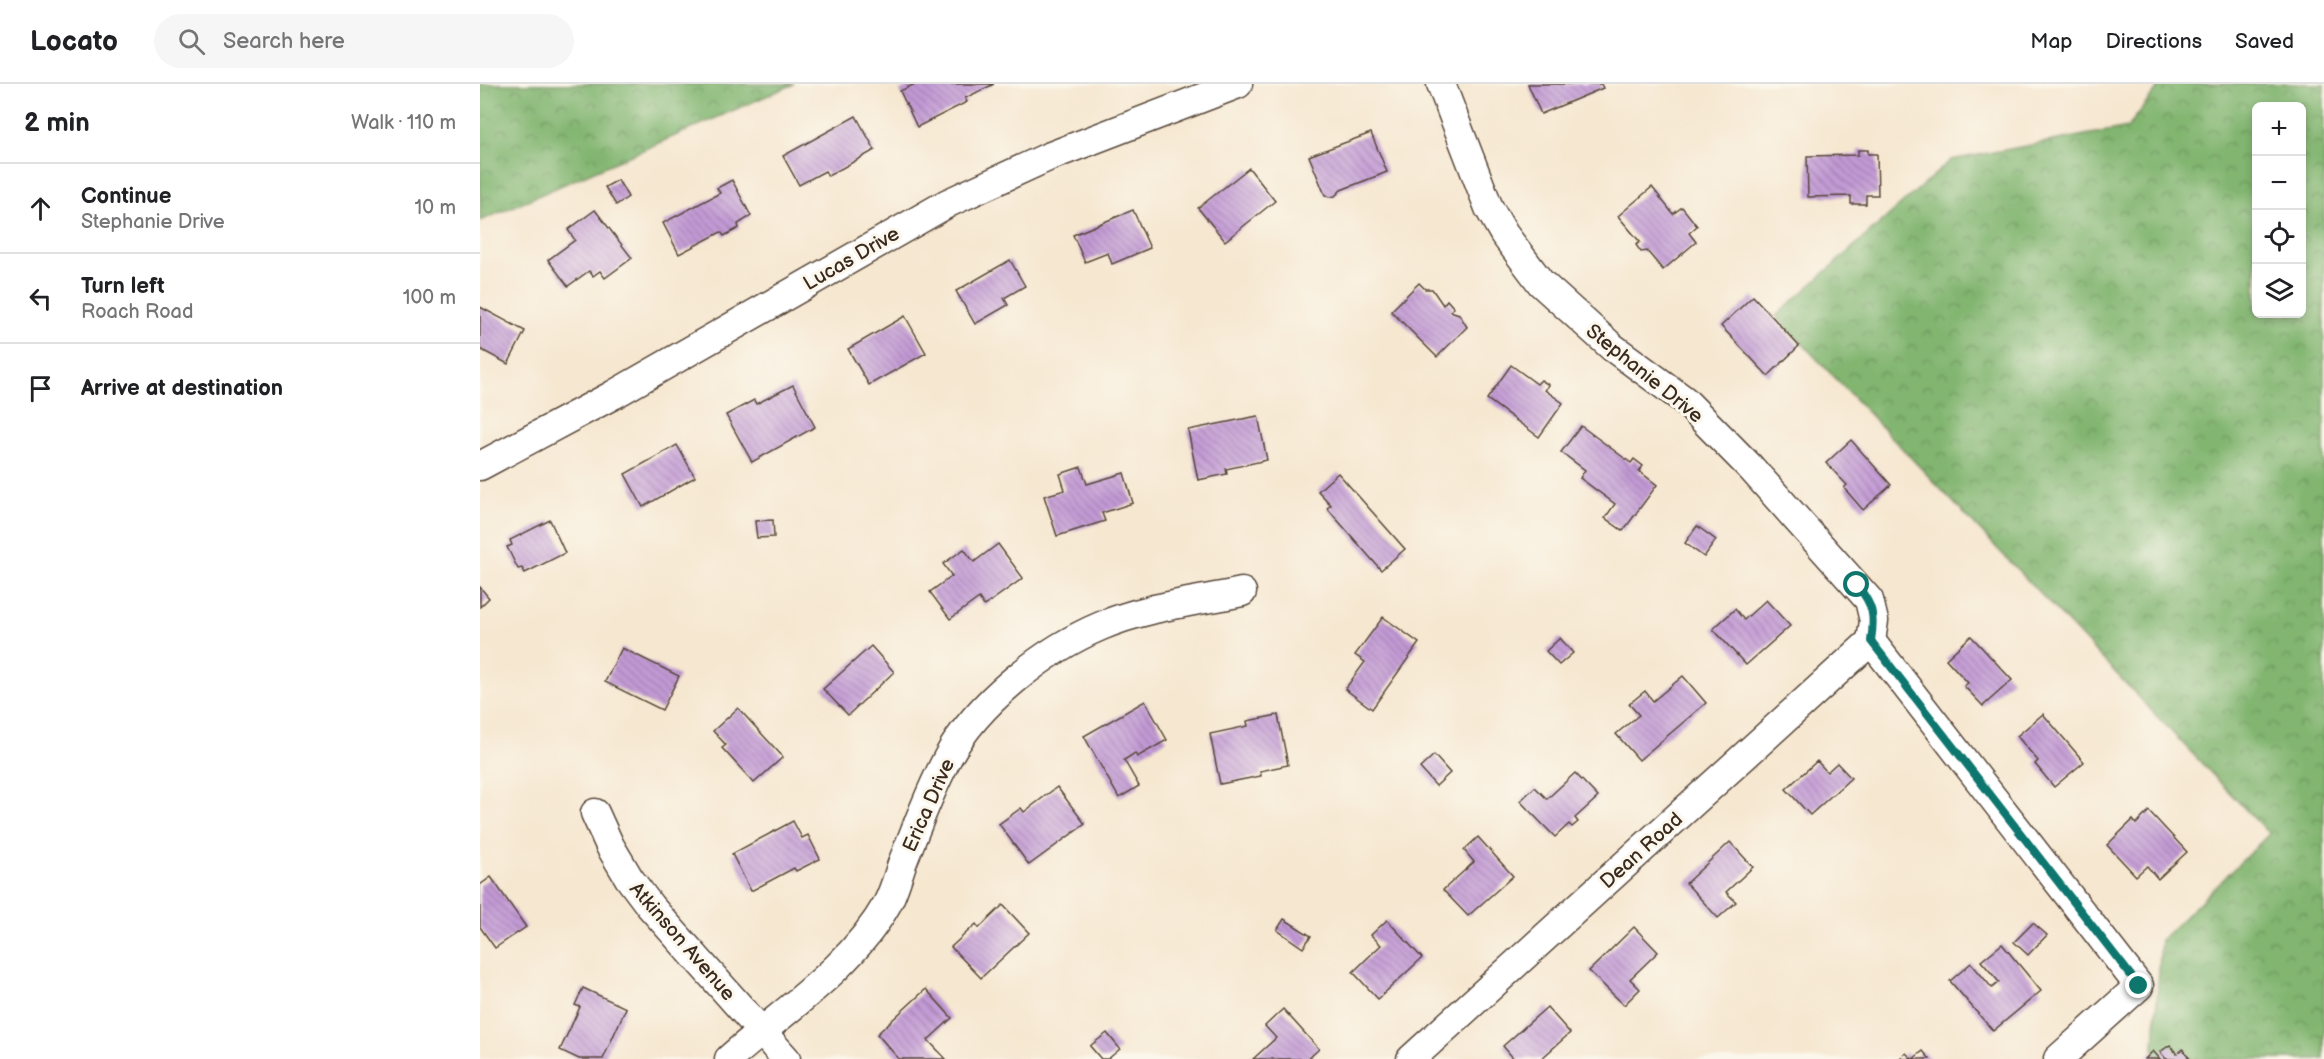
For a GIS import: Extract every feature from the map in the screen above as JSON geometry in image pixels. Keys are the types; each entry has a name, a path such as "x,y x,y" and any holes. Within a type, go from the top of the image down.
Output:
{"street":[{"name":"Lucas Drive","path":"480,466 613,395 948,203 1048,157 1238,84"},
{"name":"Stephanie Drive","path":"1441,84 1489,208 1521,258 1564,306 1612,347 1684,400 1751,468 1869,600 1874,621 1871,641"},
{"name":"Erica Drive","path":"729,1059 836,968 865,936 887,903 925,805 948,755 984,708 999,694 1020,675 1059,647 1101,626 1144,612 1242,592"},
{"path":"1871,641 2139,986 2058,1059"},
{"name":"Dean Road","path":"1411,1059 1871,641"},
{"name":"Atkinson Avenue","path":"595,813 629,878 650,906 786,1059"}],"green space":[{"path":"480,84 794,84 480,221"},
{"path":"2161,84 2324,84 2324,1059 2153,1059 2161,940 2269,834 1776,316 1951,160 2128,127"}],"building":[{"path":"915,84 994,84 965,98 967,102 917,127 900,91"},
{"path":"1528,84 1601,84 1603,88 1541,114"},
{"path":"856,116 875,150 828,176 825,171 799,185 783,156"},
{"path":"1371,133 1387,172 1341,190 1335,196 1325,195 1309,156"},
{"path":"1858,150 1868,150 1868,154 1877,154 1878,195 1866,195 1866,204 1851,204 1851,196 1808,197 1807,156 1858,155"},
{"path":"1249,168 1275,201 1225,241 1198,208"},
{"path":"618,180 628,197 616,205 605,187"},
{"path":"732,180 751,216 738,224 739,228 724,236 721,232 679,254 663,223 720,193 717,188"},
{"path":"1652,187 1673,214 1682,207 1697,226 1689,233 1696,242 1663,270 1647,251 1641,252 1636,245 1640,242 1618,216"},
{"path":"595,210 632,258 605,278 600,271 593,276 589,271 568,286 548,260 575,240 568,230"},
{"path":"1133,210 1150,248 1112,264 1108,253 1085,262 1073,235"},
{"path":"1010,260 1025,286 1004,298 1008,305 975,324 956,291"},
{"path":"1419,283 1425,289 1432,289 1443,305 1447,300 1454,308 1450,311 1459,314 1467,327 1437,357 1391,311"},
{"path":"1753,296 1799,346 1768,376 1721,326"},
{"path":"480,307 525,331 508,364 480,349"},
{"path":"905,316 926,353 869,385 848,349"},
{"path":"1511,365 1537,384 1541,380 1549,385 1545,390 1563,403 1539,437 1487,399"},
{"path":"793,385 815,427 752,462 726,415 754,400 756,404"},
{"path":"1258,416 1267,460 1226,469 1227,474 1198,480 1188,430"},
{"path":"1581,426 1631,463 1634,459 1643,466 1639,471 1657,485 1623,531 1605,518 1615,504 1580,478 1585,470 1561,452"},
{"path":"1851,440 1891,485 1863,510 1844,488 1847,485 1826,463"},
{"path":"677,445 695,477 643,507 625,474"},
{"path":"1081,467 1087,484 1124,473 1133,503 1102,513 1105,521 1057,536 1044,496 1065,490 1060,474"},
{"path":"1338,473 1405,549 1381,570 1327,508 1331,505 1318,491"},
{"path":"550,520 565,553 525,573 522,568 518,569 507,547 512,545 510,540"},
{"path":"773,520 774,537 757,538 755,521"},
{"path":"1697,526 1716,540 1704,557 1685,543"},
{"path":"998,544 1023,578 984,606 979,598 950,619 930,592 952,576 943,564 964,549 974,562"},
{"path":"480,587 489,598 480,607"},
{"path":"1766,600 1790,626 1746,665 1713,629 1735,609 1744,620"},
{"path":"1383,617 1419,643 1372,709 1345,689 1365,662 1355,655"},
{"path":"1971,636 2012,680 1983,706 1964,686 1968,683 1946,659"},
{"path":"1560,638 1573,653 1559,665 1546,651"},
{"path":"871,646 894,672 848,715 823,689"},
{"path":"622,648 679,676 662,710 605,682"},
{"path":"1683,676 1706,703 1639,760 1616,734 1639,715 1629,704 1645,691 1653,701"},
{"path":"1145,701 1167,740 1137,757 1135,753 1124,760 1139,786 1119,798 1084,736"},
{"path":"738,708 783,757 754,783 722,748 726,745 713,731"},
{"path":"2043,714 2084,762 2054,787 2035,764 2038,761 2017,736"},
{"path":"1278,715 1288,765 1260,771 1261,776 1220,784 1210,734 1248,726 1247,721"},
{"path":"1434,755 1450,773 1436,786 1420,768"},
{"path":"1817,761 1827,772 1837,763 1851,778 1810,815 1786,789"},
{"path":"1575,773 1598,797 1575,818 1578,822 1572,827 1569,824 1555,837 1520,801 1535,787 1547,799"},
{"path":"1057,787 1085,824 1029,865 999,824 1021,808 1024,812"},
{"path":"2149,811 2187,852 2158,879 2147,866 2136,876 2107,845 2133,820 2136,824"},
{"path":"793,821 802,838 808,835 820,859 796,871 794,868 751,891 732,854"},
{"path":"1478,837 1513,876 1468,916 1443,890 1474,862 1464,850"},
{"path":"1730,842 1753,867 1726,892 1736,902 1718,918 1686,883"},
{"path":"491,877 526,927 495,948 480,927 480,885"},
{"path":"1003,905 1029,933 981,978 951,947 976,924 979,928"},
{"path":"1284,919 1311,936 1303,948 1277,930"},
{"path":"1387,920 1422,958 1378,999 1353,972 1381,945 1371,935"},
{"path":"2033,923 2047,935 2028,955 2014,942"},
{"path":"1634,927 1658,952 1630,979 1640,989 1624,1005 1589,971"},
{"path":"2002,944 2041,991 1993,1031 1950,981 1971,963 1992,988 1999,982 1981,961"},
{"path":"583,988 626,1008 603,1059 579,1059 560,1050 580,1007 575,1005"},
{"path":"926,989 952,1018 928,1040 946,1059 899,1059 877,1034"},
{"path":"1547,1007 1570,1033 1541,1059 1514,1059 1503,1046"},
{"path":"1283,1009 1319,1049 1308,1059 1253,1059 1276,1038 1265,1026"},
{"path":"1107,1033 1120,1049 1108,1059 1101,1059 1090,1046"},
{"path":"2170,1045 2177,1054 2183,1049 2190,1059 2166,1059 2160,1052"},
{"path":"1923,1051 1930,1059 1913,1059"},
{"path":"2153,1051 2160,1059 2145,1059"},
{"path":"1906,1053 1912,1059 1899,1059"}],"route":[{"path":"1857,585 1869,600 1874,621 1871,641 2139,986"}]}
